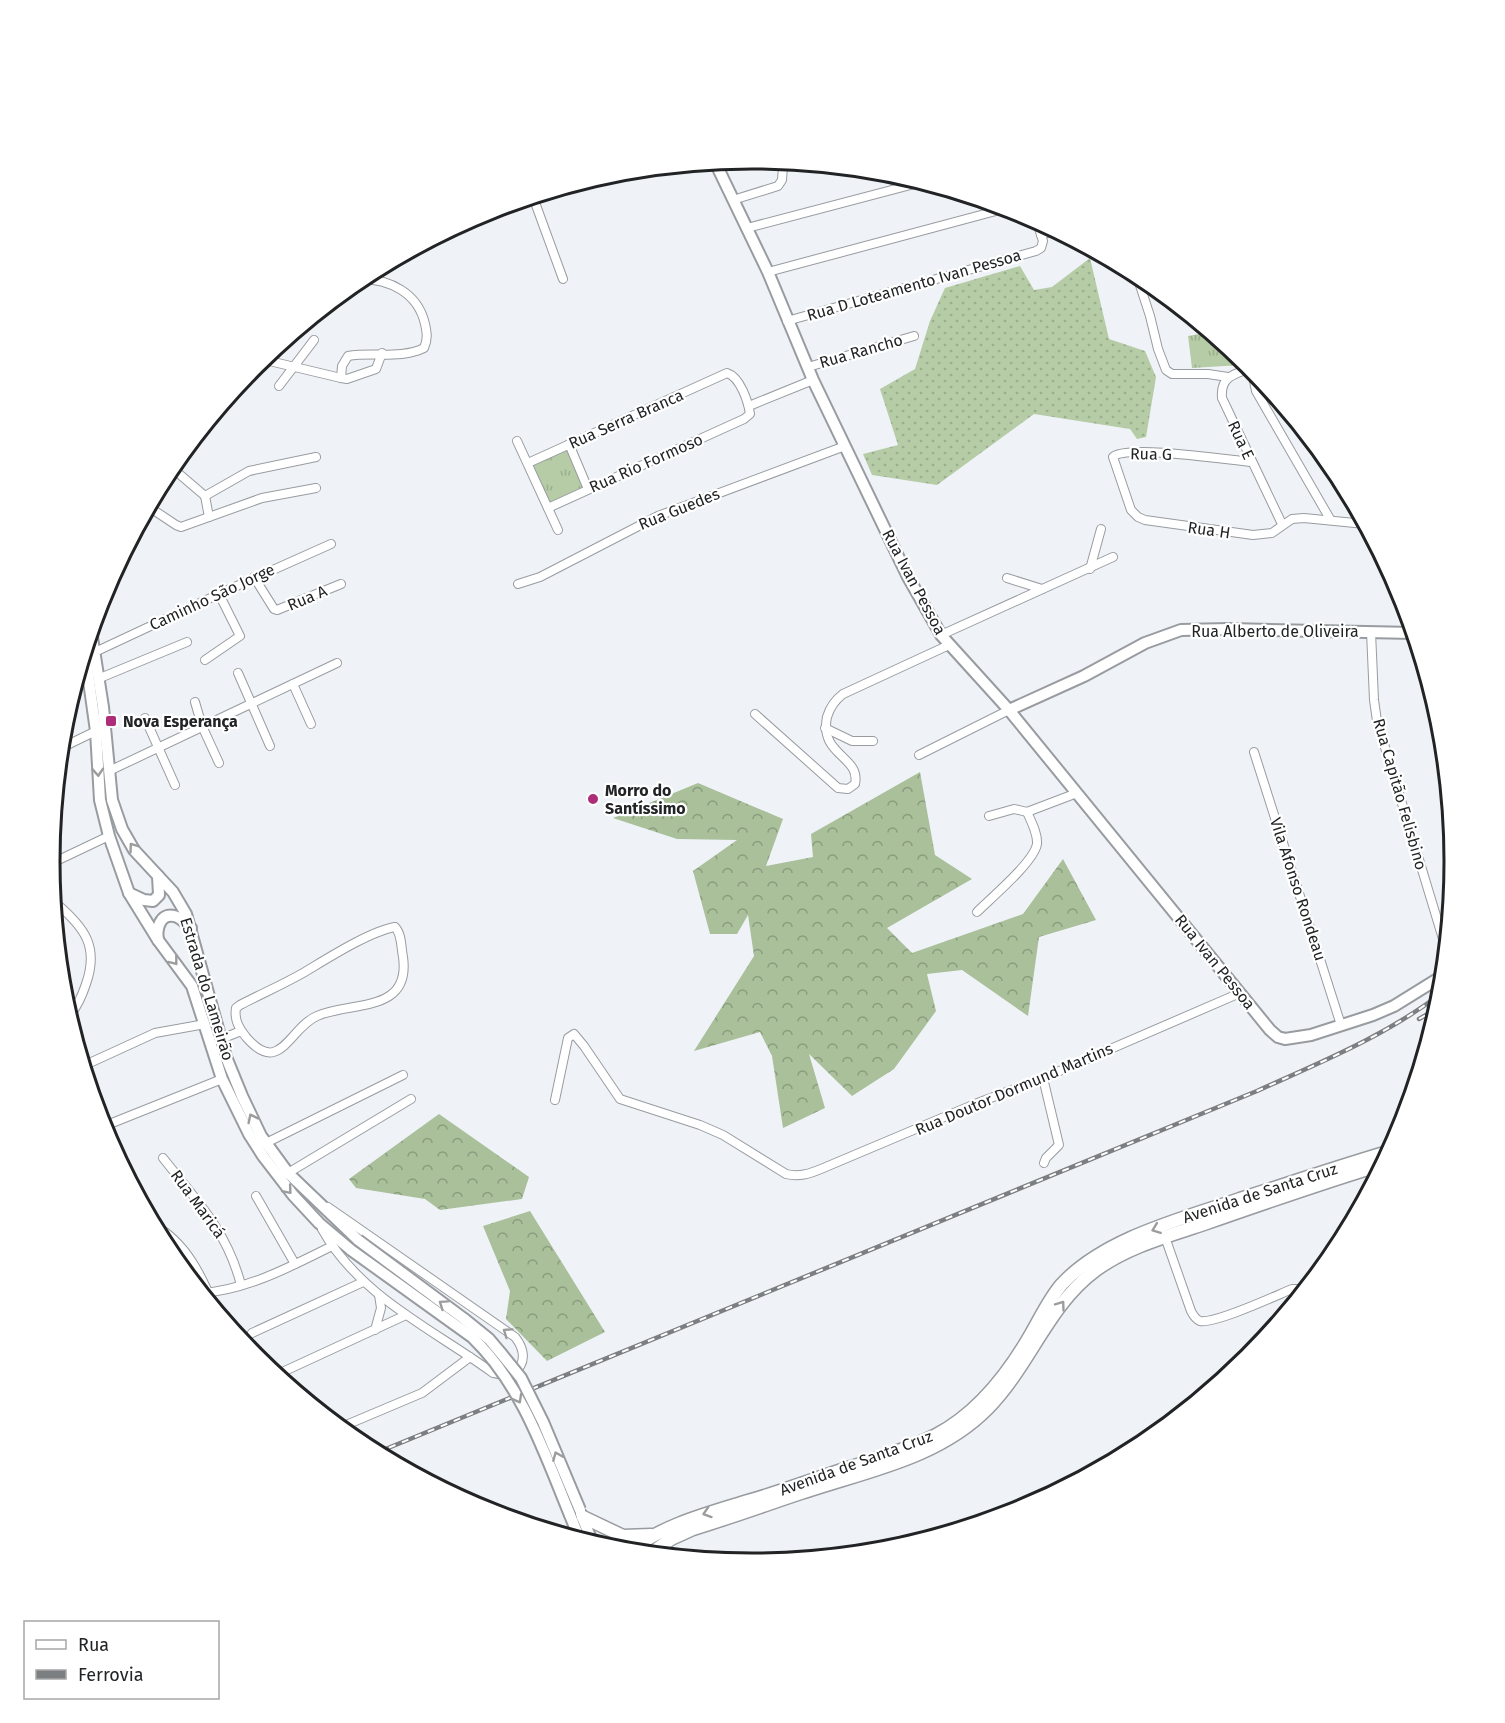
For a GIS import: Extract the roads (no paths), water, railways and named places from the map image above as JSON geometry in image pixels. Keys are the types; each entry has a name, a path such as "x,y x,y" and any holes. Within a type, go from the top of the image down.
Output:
{"main road":[{"name":"Rua Ivan Pessoa","path":"719,170 768,272 813,380 908,577 941,635 1009,710 1270,1030 1278,1037 1295,1038 1341,1025"},
{"name":"Rua Alberto de Oliveira","path":"1009,710 1084,676 1145,643 1180,630 1209,628 1406,633"},
{"name":"Estrada do Lameirão","path":"92,656 100,678 112,800 122,829 134,850 173,892 186,914 221,1039 238,1089 266,1143 288,1173 315,1201 358,1240 489,1339 521,1378 539,1413 577,1514 579,1532"},
{"name":"Estrada do Lameirão","path":"84,680 96,731 100,800 109,836 129,893 158,940 192,986 222,1079 244,1124 263,1156 293,1195 319,1223 351,1250 472,1337 488,1352 509,1381 587,1534"},
{"path":"129,893 144,900 153,901 159,895 158,876"},
{"path":"158,940 159,924 167,916 178,917 191,928"},
{"path":"1341,1025 1394,1006 1435,981"},
{"name":"Avenida de Santa Cruz","path":"640,1545 655,1535 701,1515 903,1449 953,1424 979,1403 999,1382 1062,1284 1086,1262 1108,1249 1188,1217 1380,1155"},
{"name":"Avenida de Santa Cruz","path":"659,1548 693,1529 905,1460 952,1438 988,1409 1013,1381 1056,1312 1078,1284 1110,1260 1165,1237 1305,1188 1374,1167"},
{"path":"577,1514 623,1536 655,1535"}],"street":[{"path":"733,200 778,186 782,180 783,170"},
{"path":"747,228 905,186"},
{"path":"536,204 563,279"},
{"path":"768,272 992,212"},
{"path":"1040,232 1041,235 1045,234"},
{"name":"Rua D Loteamento Ivan Pessoa","path":"787,321 1041,248 1043,241 1041,235"},
{"path":"341,378 342,366 348,356 410,352 424,348 427,341 424,320 412,297 403,290 376,281"},
{"path":"1141,289 1166,370 1172,374 1209,374 1228,377 1241,371"},
{"name":"Rua Rancho","path":"808,367 914,336"},
{"path":"279,386 314,340"},
{"path":"274,362 347,379 376,369 382,354"},
{"name":"Rua Serra Branca","path":"528,463 723,375 729,374 736,379 749,406"},
{"name":"Rua E","path":"1228,377 1223,385 1222,398 1282,524"},
{"path":"749,406 813,380"},
{"path":"1255,386 1259,397 1330,519"},
{"name":"Rua Rio Formoso","path":"549,508 744,419 750,414 749,406"},
{"path":"517,441 558,530"},
{"path":"569,444 588,489"},
{"name":"Rua Guedes","path":"518,584 540,577 658,516 845,446"},
{"name":"Rua G","path":"1134,515 1115,467 1113,458 1117,454 1141,451 1251,462"},
{"path":"205,496 249,471 316,457"},
{"path":"179,474 205,496 209,517"},
{"path":"155,511 176,525 189,525 262,498 316,488"},
{"name":"Rua H","path":"1134,515 1145,520 1238,534 1265,534 1292,519 1330,519 1356,523"},
{"path":"1090,569 1101,529"},
{"name":"Caminho São Jorge","path":"94,650 331,544"},
{"path":"941,635 1113,557"},
{"name":"Rua A","path":"254,577 274,609 277,610 341,584"},
{"path":"1007,578 1042,589"},
{"path":"205,660 240,636 219,594"},
{"name":"Rua Capitão Felisbino","path":"1371,632 1377,721 1441,933"},
{"path":"100,678 187,642"},
{"path":"754,714 838,788 848,789 855,784 854,769 831,746 826,734 825,728 832,706 843,694 949,645"},
{"path":"109,771 157,746 337,663"},
{"path":"238,674 270,746"},
{"path":"293,684 311,724"},
{"path":"195,702 202,726 219,763"},
{"path":"919,755 1009,710"},
{"path":"145,718 175,785"},
{"path":"825,728 852,741 873,741"},
{"path":"70,743 96,731"},
{"name":"Vila Afonso Rondeau","path":"1254,752 1341,1025"},
{"path":"990,816 1014,809 1027,812 1077,793"},
{"path":"977,912 1034,853 1037,840 1027,812"},
{"path":"60,859 109,836"},
{"path":"61,909 81,928 90,945 92,956 91,968 81,999 76,1007"},
{"path":"391,928 397,929 404,964 403,976 398,987 383,1000 326,1012 314,1017 285,1047 271,1053 258,1050 241,1031 235,1016 236,1008 240,1005 378,933 391,928"},
{"name":"Rua Doutor Dormund Martins","path":"555,1101 568,1038 574,1034 620,1099 700,1125 723,1135 786,1174 795,1176 809,1174 1043,1078 1240,993"},
{"path":"91,1063 155,1033 205,1024"},
{"path":"221,1039 241,1031"},
{"path":"266,1143 404,1075"},
{"path":"1043,1078 1059,1145 1044,1163"},
{"path":"112,1123 222,1079"},
{"path":"288,1173 411,1099"},
{"name":"Rua Maricá","path":"163,1158 216,1226 232,1255 241,1285"},
{"path":"256,1196 295,1264"},
{"name":"Estrada do Lameirão","path":"315,1201 340,1214 515,1337 523,1353 518,1370 508,1375 493,1373 406,1315 363,1282 332,1246 319,1223"},
{"path":"1165,1237 1191,1311 1199,1320 1220,1317 1297,1289"},
{"path":"174,1240 183,1248 194,1269"},
{"path":"210,1292 241,1285 295,1264 332,1246"},
{"path":"252,1333 363,1282"},
{"path":"375,1330 381,1308 379,1294"},
{"path":"285,1372 406,1315"},
{"path":"349,1424 422,1393 471,1357"}],"railway":[{"path":"387,1449 1257,1091 1376,1035 1431,1001"},
{"path":"1419,1019 1428,1014"}],"place":[{"name":"Nova Esperança","path":"111,721"},
{"name":"Morro do Santíssimo","path":"593,799"}]}
